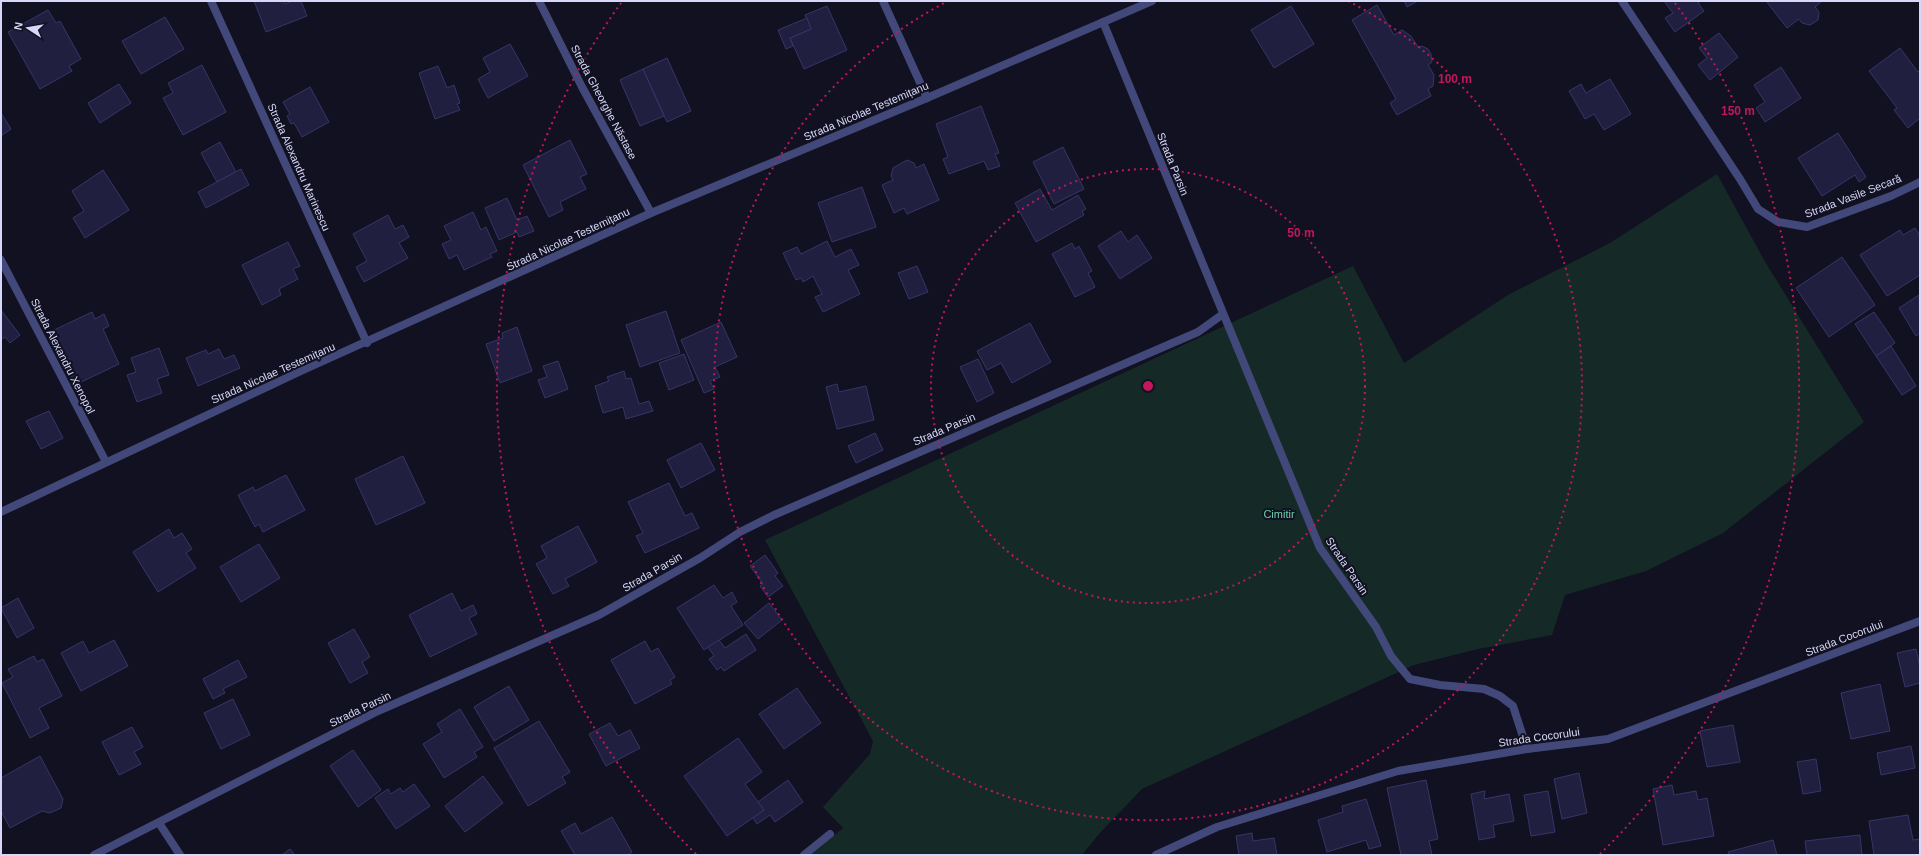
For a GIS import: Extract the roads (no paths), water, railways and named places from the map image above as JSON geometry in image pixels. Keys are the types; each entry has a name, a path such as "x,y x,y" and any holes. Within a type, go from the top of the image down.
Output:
{"street":[{"name":"Strada Alexandru Marinescu","path":"211,1 367,343"},
{"name":"Strada Gheorghe Năstase","path":"539,1 582,87 651,213"},
{"path":"883,1 927,98"},
{"name":"Strada Nicolae Testemițanu","path":"1,512 106,462 651,213 927,98 1152,1"},
{"name":"Strada Vasile Secară","path":"1622,1 1732,166 1758,209 1778,222 1807,227 1890,196 1920,182"},
{"name":"Strada Parsin","path":"1103,22 1320,548 1376,627 1391,656 1410,678 1440,686 1484,689 1500,696 1513,706 1527,749"},
{"name":"Strada Alexandru Xenopol","path":"1,260 106,462"},
{"name":"Strada Parsin","path":"94,855 378,711 599,615 700,558 740,532 774,515 1198,332 1223,314"},
{"name":"Strada Cocorului","path":"1156,855 1217,828 1398,771 1527,749 1608,739 1920,621"},
{"path":"159,823 180,855"},
{"path":"804,855 830,834"}],"park label":[{"name":"Cimitir","path":"1279,514"}]}
